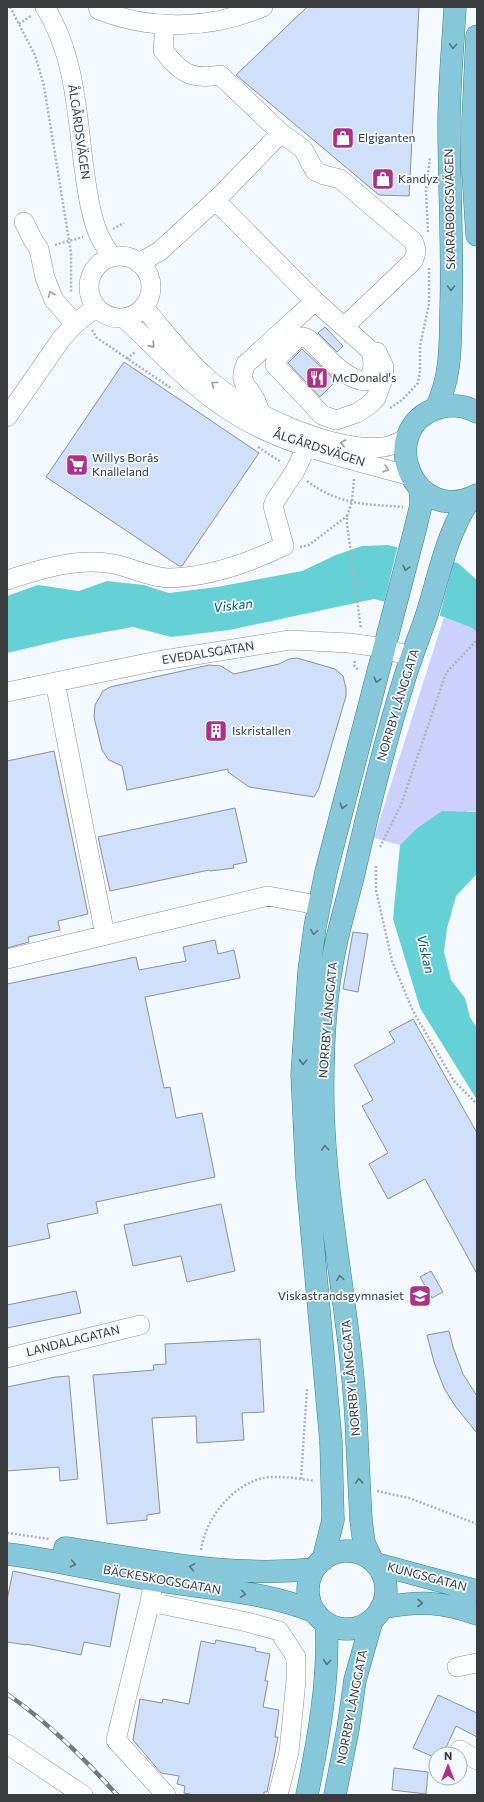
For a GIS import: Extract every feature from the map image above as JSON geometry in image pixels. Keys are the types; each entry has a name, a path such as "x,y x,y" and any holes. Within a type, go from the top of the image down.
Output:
{"main road":[{"name":"SKARABORGSVÄGEN","path":"436,409 444,391 448,374 452,283 449,124 455,7"},
{"name":"SKARABORGSVÄGEN","path":"477,36 472,120 473,172 477,235"},
{"path":"408,437 417,422 436,409 448,406 461,406 477,412"},
{"name":"NORRBY LÅNGGATA","path":"319,1565 333,1520 330,1442 307,1178 302,1075 309,971 326,872 394,615 421,505 405,454 408,437"},
{"path":"415,483 430,496 445,501 460,501 474,497"},
{"name":"NORRBY LÅNGGATA","path":"374,1562 364,1543 361,1520 356,1408 351,1357 329,1196 325,1143 323,1072 330,975 342,915 371,796 411,657 425,620 450,538 461,512 474,497"},
{"name":"BÄCKESKOGSGATAN","path":"7,1540 155,1570 283,1600 321,1618"},
{"path":"307,1795 312,1772 328,1661 321,1618 308,1594 309,1581 319,1565 337,1553 348,1551 360,1554 374,1562 383,1576 386,1589 377,1614 364,1625 351,1629 338,1628 321,1618"},
{"name":"BÄCKESKOGSGATAN","path":"7,1554 65,1562 155,1570 201,1569 231,1572 285,1572 319,1565"},
{"name":"KUNGSGATAN","path":"374,1562 477,1591"},
{"name":"KUNGSGATAN","path":"377,1614 410,1603 426,1602 445,1604 476,1614"},
{"name":"NORRBY LÅNGGATA","path":"335,1795 355,1680 377,1614"}],"street":[{"name":"ÅLGÅRDSVÄGEN","path":"46,7 55,22 65,50 74,88 87,185 98,233 112,257"},
{"path":"98,8 133,20 166,26 185,26 241,16 263,7"},
{"path":"166,26 163,50 173,65 187,75 205,78 220,75 281,133 304,149 315,171 340,179 413,241 417,248 416,256 412,262 344,327"},
{"path":"139,263 160,250 215,200 281,133"},
{"path":"215,200 315,301 371,351 377,352 384,367 383,379 376,398 357,413 336,420 322,415 275,365 277,358 297,339 303,337 309,340 331,363 346,374 357,381 366,381 371,377 373,369 371,351"},
{"path":"24,222 39,248 45,278 54,300 75,324"},
{"path":"121,256 131,258 139,263 146,271 150,279 148,298 143,307 135,314 124,318 104,314 96,307 91,298 89,288 90,278 95,269 102,262 112,257 121,256"},
{"path":"261,414 255,398 244,384 242,374 246,364 315,301"},
{"path":"7,417 62,338 75,324 96,307"},
{"name":"ÅLGÅRDSVÄGEN","path":"143,307 206,378 231,398 261,414 304,432 349,445 383,447 398,443 408,437"},
{"name":"ÅLGÅRDSVÄGEN","path":"124,318 178,370 212,399 236,416 280,438 415,483"},
{"path":"7,580 77,562 113,564 169,578 226,570 284,546 273,506 295,471 307,446"},
{"name":"EVEDALSGATAN","path":"7,692 157,661 290,640 349,643 385,648 411,657"},
{"path":"55,682 106,935"},
{"path":"7,959 268,896 307,903 319,907"},
{"name":"LANDALAGATAN","path":"7,1358 140,1325"},
{"path":"155,1570 150,1602 116,1740 166,1795"},
{"path":"150,1602 247,1622 279,1631 296,1657 296,1680 289,1752 278,1795"},
{"path":"457,1667 477,1663"},
{"path":"7,1744 83,1795"},
{"path":"468,1755 477,1760"}],"path":[{"path":"39,248 118,228 124,224"},
{"path":"354,479 352,502 347,516 347,524 361,626"},
{"path":"284,546 291,549 309,544 347,516"},
{"path":"378,850 401,805 446,673 477,640"},
{"path":"376,865 376,890 392,961 413,1010 454,1081 477,1104"},
{"path":"301,1479 307,1387"}],"shaded area":[{"path":"444,617 472,628 477,632 477,812 469,811 416,829 400,845 374,838"}],"water":[{"name":"Viskan","path":"388,545 458,563 477,580 477,632 472,628 444,617 374,599 229,630 171,637 133,627 66,639 7,653 7,596 38,585 79,591 107,581 144,585 169,593 217,587 302,571 336,555 362,546"},
{"name":"Viskan","path":"442,811 477,812 477,874 456,896 447,928 444,952 451,980 465,998 470,1017 477,1028 477,1100 420,1008 393,919 400,845 416,829"}],"pier":[{"path":"398,545 454,560 439,618 384,603"}],"building":[{"path":"307,7 419,7 409,196 379,195 236,75"},
{"path":"325,327 343,346 337,352 318,333"},
{"path":"302,349 336,381 320,397 288,363"},
{"path":"124,362 259,453 182,566 179,566 46,477"},
{"name":"Iskristallen","path":"297,658 335,669 343,676 346,688 346,696 319,788 314,797 249,787 228,772 228,769 127,790 122,766 109,760 102,750 94,717 95,705 103,691 110,687 209,665 221,666 234,674 279,664 289,659"},
{"path":"54,751 88,914 58,921 60,930 28,937 29,942 7,948 7,761"},
{"path":"235,808 247,862 233,865 234,868 209,870 110,891 98,837"},
{"path":"353,932 368,934 358,992 343,989"},
{"path":"215,940 218,954 234,950 240,978 145,997 164,1088 170,1087 176,1118 202,1113 215,1177 96,1202 98,1213 47,1224 50,1238 7,1247 7,984 136,957 139,970 186,961 183,947"},
{"path":"413,1019 477,1133 477,1274 425,1179 388,1199 369,1164 388,1153 362,1106 373,1100 354,1065 395,1042 389,1032"},
{"path":"221,1204 235,1271 187,1282 181,1256 133,1266 124,1225"},
{"path":"431,1271 443,1292 432,1298 420,1277"},
{"path":"76,1291 81,1313 7,1328 7,1305"},
{"path":"449,1331 463,1374 477,1396 477,1433 455,1406 444,1388 434,1362 427,1335"},
{"path":"260,1339 264,1412 242,1413 244,1440 197,1443 196,1416 152,1418 160,1513 147,1515 147,1520 107,1524 93,1375 154,1370 153,1365 166,1364 165,1344"},
{"path":"69,1376 78,1479 60,1481 59,1467 7,1471 7,1387 56,1377"},
{"path":"13,1571 120,1594 110,1647 84,1642 81,1655 26,1644 7,1642 7,1600"},
{"path":"216,1640 256,1648 255,1651 270,1654 265,1681 268,1681 263,1707 279,1710 275,1737 278,1737 267,1792 264,1792 264,1795 194,1795 184,1793 185,1786 177,1784 179,1776 161,1773 133,1740 140,1699 162,1703 163,1699 189,1704 201,1641 215,1644"},
{"path":"438,1695 477,1713 477,1737 456,1726 447,1746 428,1746 428,1755 413,1748"},
{"path":"394,1768 428,1772 426,1794 392,1790"}],"railway":[{"path":"7,1694 37,1716 65,1741 117,1795"}],"place":[{"name":"Elgiganten","path":"343,138"},
{"name":"Kandyz","path":"383,179"},
{"name":"McDonald's","path":"317,378"},
{"name":"Willys Borås Knalleland","path":"77,465"},
{"name":"Iskristallen","path":"216,731"},
{"name":"Viskastrandsgymnasiet","path":"420,1296"}]}
